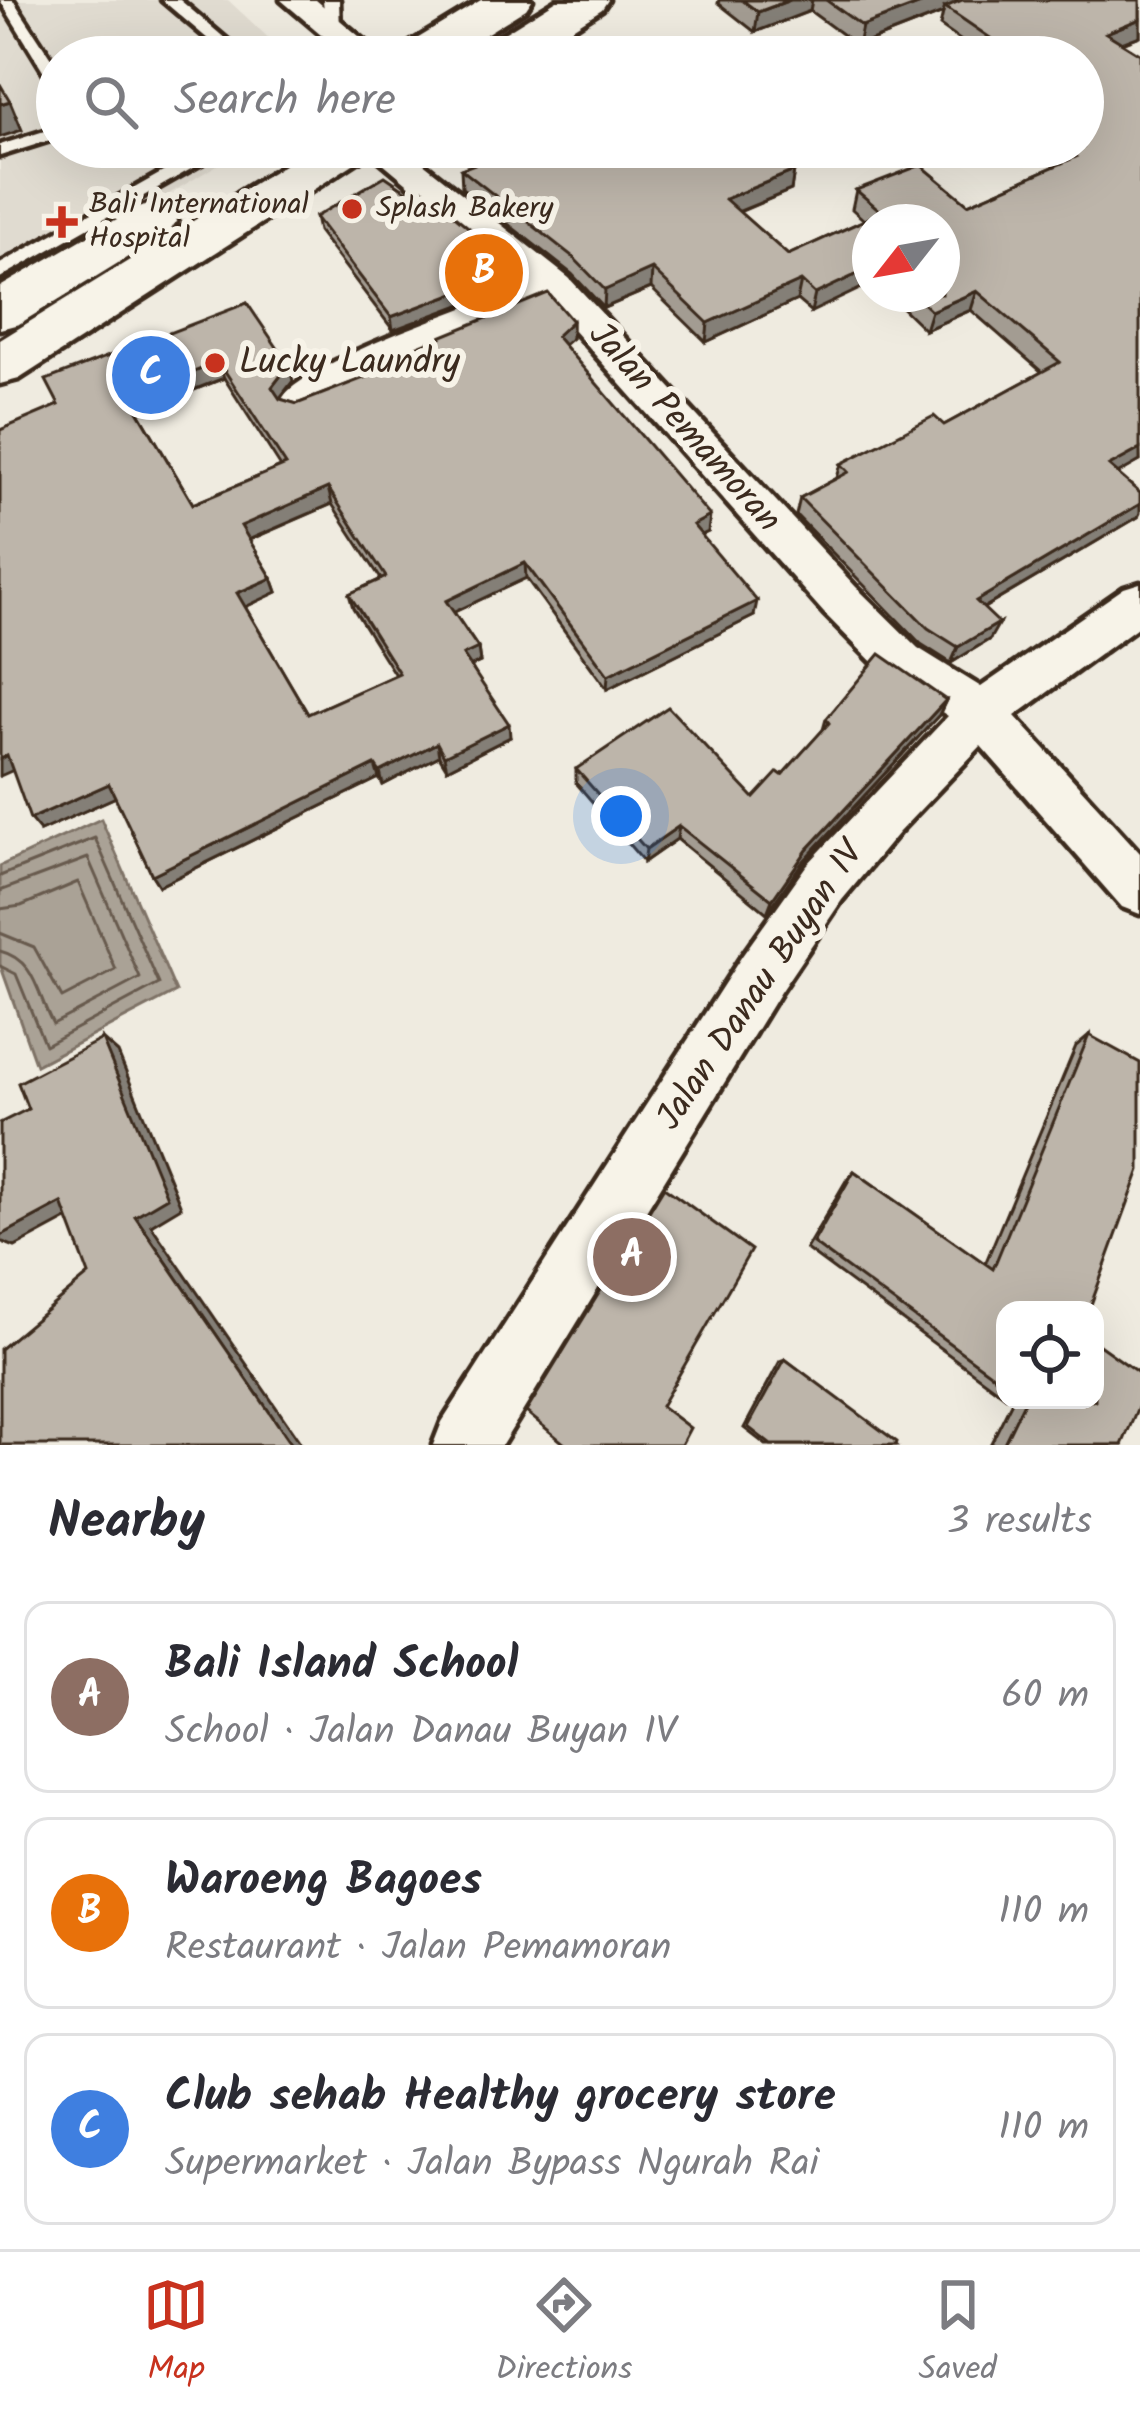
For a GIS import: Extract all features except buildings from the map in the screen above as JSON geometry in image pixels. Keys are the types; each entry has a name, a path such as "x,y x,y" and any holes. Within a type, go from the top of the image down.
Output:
{"highway":[{"path":"473,36 587,0"},
{"path":"0,310 238,168"},
{"path":"0,365 314,168"}],"street":[{"path":"296,0 332,15"},
{"name":"Jalan Pemamoran","path":"407,168 556,287 886,647 982,713 1140,890"},
{"path":"300,401 349,371 556,287"},
{"name":"Jalan Danau Buyan IV","path":"465,1445 761,974 824,883 880,817 982,713 1140,601"}],"lane":[{"path":"5,0 36,48"},
{"path":"170,0 214,36"},
{"path":"0,151 36,139"},
{"path":"0,272 184,168"}],"shaded area":[{"name":"Bali International Hospital","path":"0,0 228,0 267,36 36,36 36,168 212,168 0,296"}],"water":[{"path":"101,819 176,992 36,1065 0,964 0,866"}],"place":[{"name":"Splash Bakery","path":"352,209"},
{"name":"Bali International Hospital","path":"62,222"},
{"name":"Waroeng Bagoes","path":"484,273"},
{"name":"Lucky Laundry","path":"215,363"},
{"name":"Club sehab Healthy grocery store","path":"151,375"},
{"name":"Bali Island School","path":"632,1257"}]}
